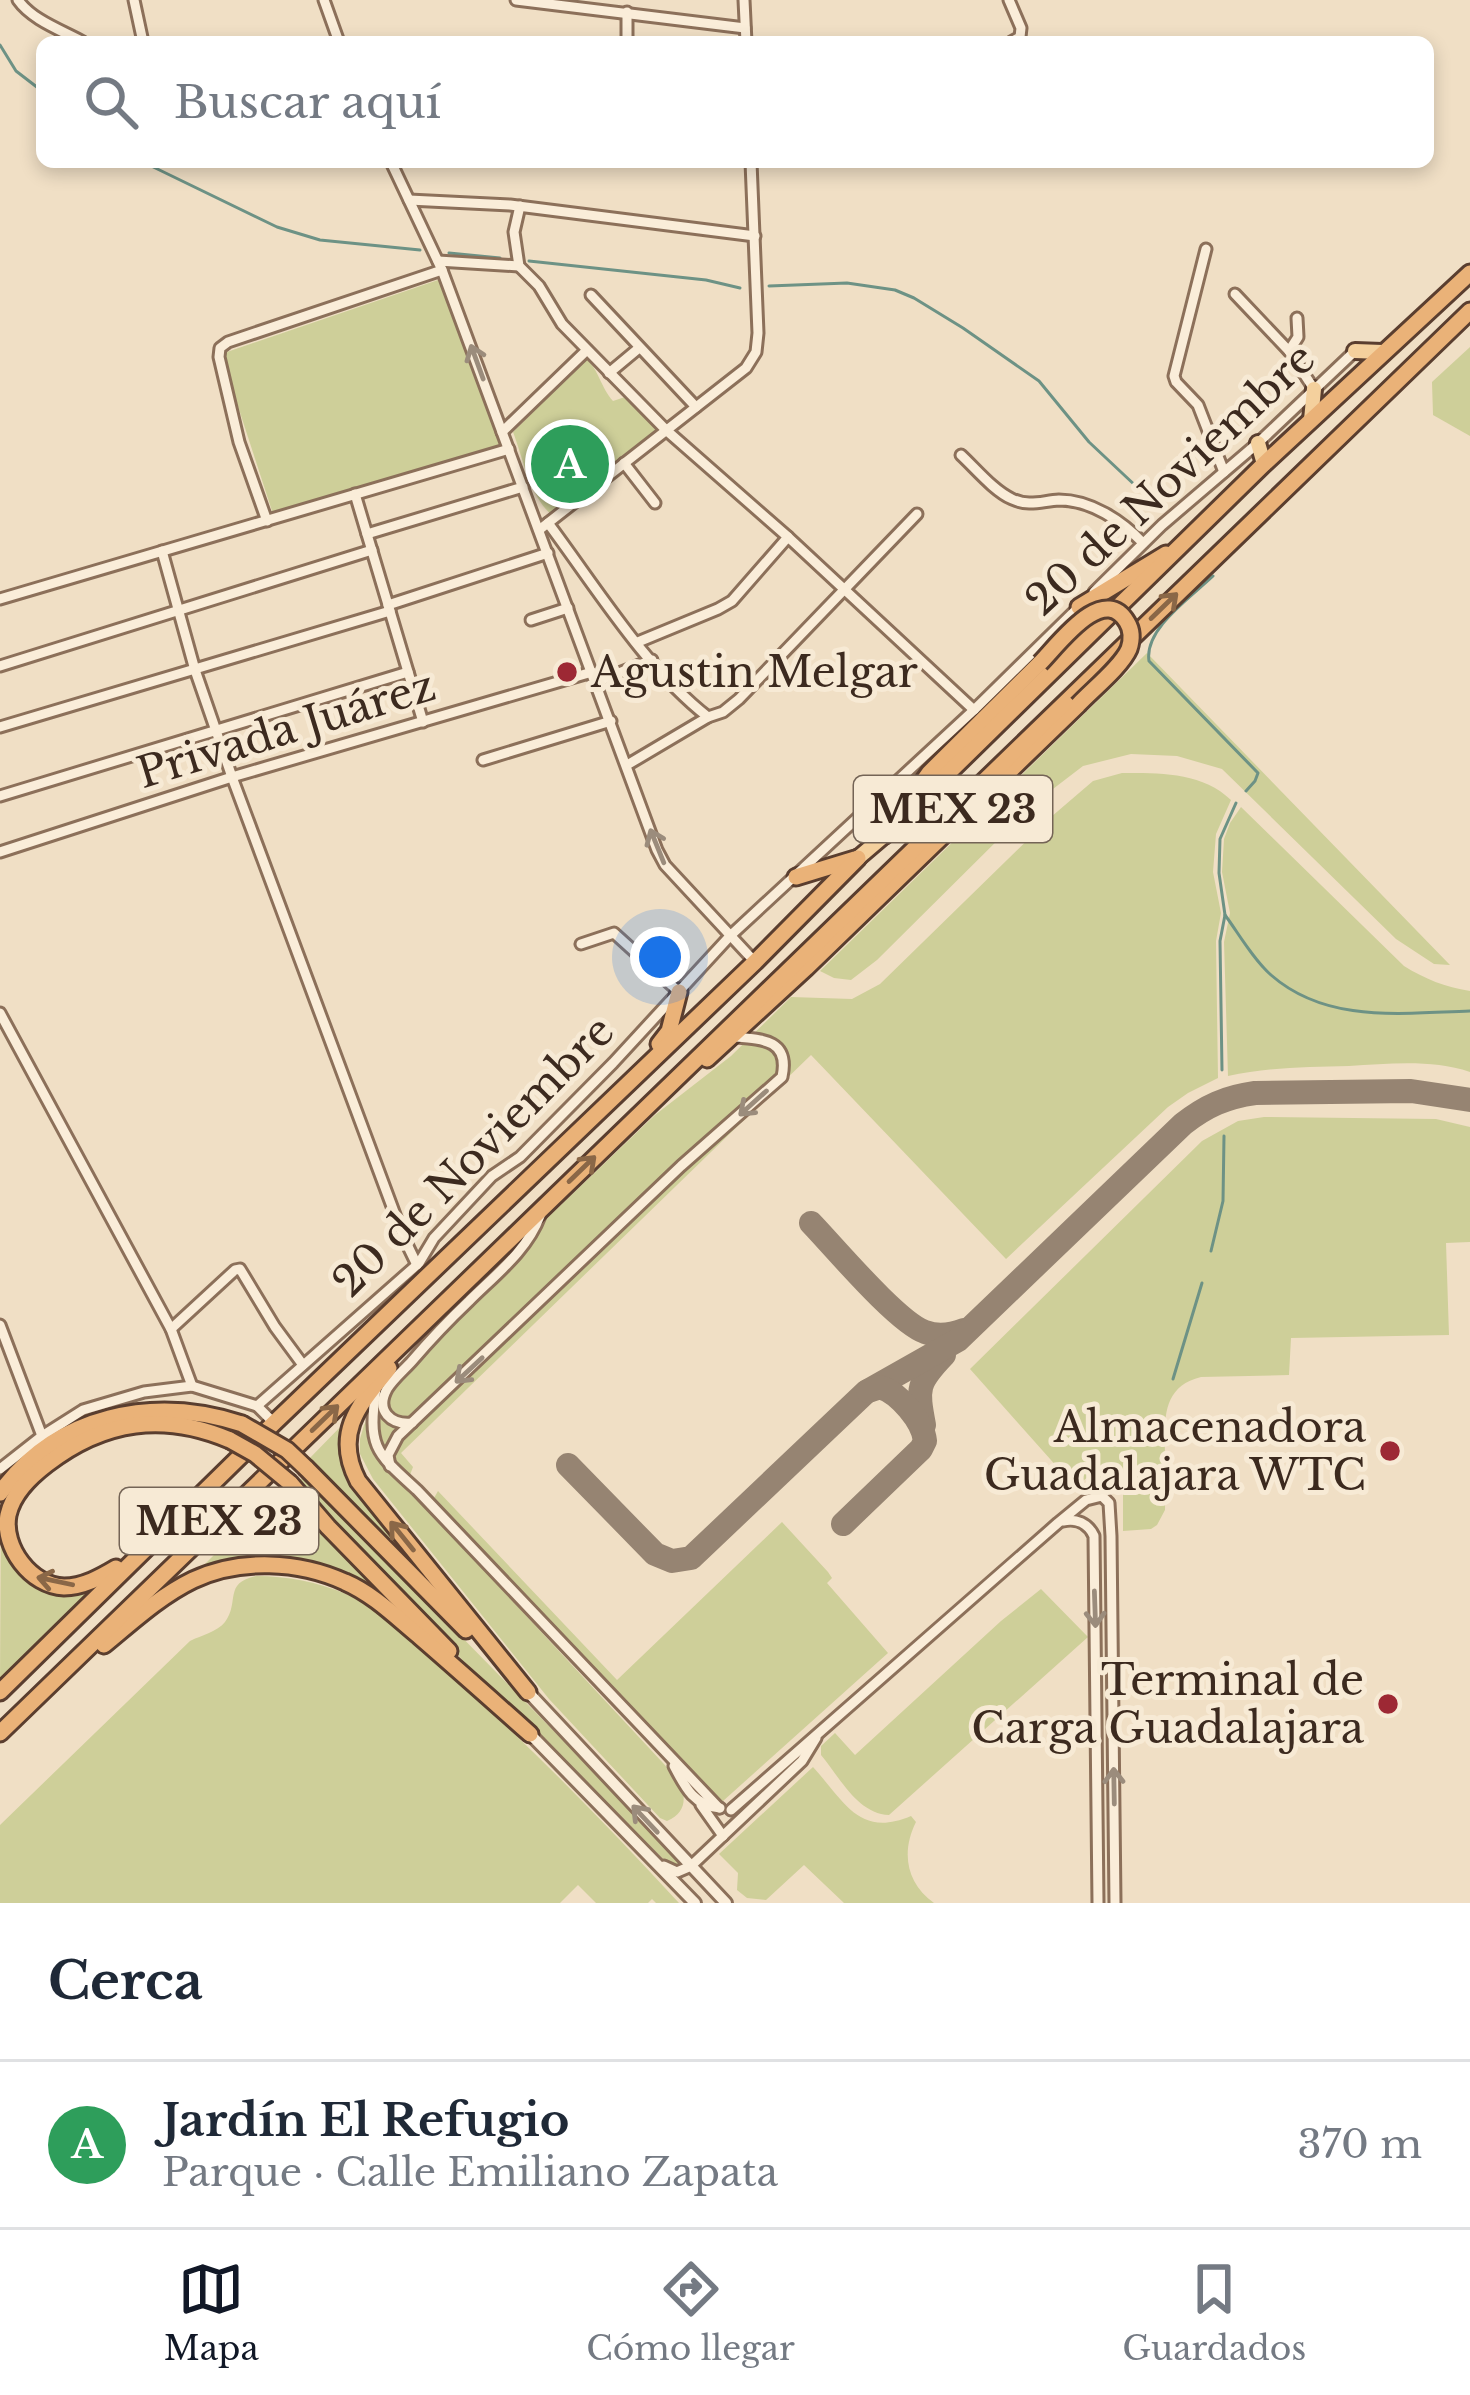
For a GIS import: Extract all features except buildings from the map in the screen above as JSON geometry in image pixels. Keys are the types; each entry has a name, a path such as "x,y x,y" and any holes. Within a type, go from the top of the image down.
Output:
{"highway":[{"name":"MEX 23","path":"885,835 1264,464 1470,273"},
{"name":"MEX 23","path":"6,1727 1470,311"},
{"path":"1079,607 1189,540"},
{"path":"647,1105 734,1037 1078,705 1130,648 1132,635 1125,618 1111,610 1083,618 929,772 885,835"},
{"name":"MEX 23","path":"0,1692 857,858"},
{"path":"796,877 857,858"},
{"path":"641,1070 669,1030 679,992"},
{"path":"438,1309 352,1421 346,1453 378,1506 528,1692"},
{"path":"0,1493 24,1466 57,1441 113,1417 183,1410 242,1424 306,1468 528,1692"},
{"path":"157,1537 92,1582 63,1587 36,1577 25,1567 10,1542 8,1514 18,1492 36,1473 70,1447 103,1432 165,1424 230,1440 290,1483 530,1733"},
{"path":"6,1727 174,1590 221,1570 266,1564 349,1583 383,1606 530,1733"}],"main road":[{"path":"1354,351 1382,352"},
{"path":"1311,420 1315,389"},
{"path":"1258,442 1264,464"},
{"name":"MEX 23","path":"857,858 885,835"}],"street":[{"path":"18,0 29,12 72,36"},
{"path":"134,0 142,36"},
{"path":"324,0 337,36"},
{"path":"516,0 745,28"},
{"path":"744,0 746,36"},
{"path":"1009,0 1020,36"},
{"path":"627,12 627,36"},
{"path":"394,168 440,266 523,487 543,526 687,701 708,717"},
{"path":"543,526 746,368 756,352 751,168"},
{"path":"409,200 520,206 755,236"},
{"path":"520,206 514,232 519,266 539,286 562,324 666,430 974,710"},
{"path":"1206,250 1174,376 1198,405 1224,472"},
{"path":"268,521 239,442 218,357 220,348 440,266 519,266"},
{"path":"1235,294 1289,351 1315,389"},
{"path":"590,295 696,407"},
{"path":"1289,351 1298,337 1297,318"},
{"path":"609,373 639,348"},
{"path":"502,432 586,350"},
{"name":"20 de Noviembre","path":"257,1406 417,1265 434,1238 492,1177 520,1157 730,936 974,710 1143,543 1354,351"},
{"path":"0,599 509,449"},
{"path":"961,455 1009,499 1034,505 1062,500 1094,508 1127,526 1143,543"},
{"path":"624,463 655,503"},
{"path":"367,534 523,487"},
{"path":"355,494 423,722"},
{"path":"627,765 723,712 762,678 917,514"},
{"path":"543,526 548,553 665,865 755,962"},
{"path":"638,642 732,601 788,537"},
{"path":"0,666 372,550"},
{"path":"162,551 195,670 232,777 417,1265"},
{"path":"0,728 195,670 548,553"},
{"path":"531,620 568,608"},
{"name":"Privada Juárez","path":"0,851 232,777 652,660"},
{"path":"0,796 408,672"},
{"path":"483,760 611,721"},
{"path":"581,944 614,933 679,992"},
{"path":"0,1013 171,1329 192,1386"},
{"path":"390,1466 391,1446 412,1423 681,1166 782,1077 785,1062 779,1048 764,1039 734,1037"},
{"path":"412,1423 392,1421 384,1402 388,1388 525,1244 545,1205"},
{"path":"171,1329 240,1269 303,1365"},
{"path":"0,1325 43,1436"},
{"path":"377,1383 373,1442 390,1466 725,1809"},
{"path":"0,1469 83,1409 144,1392 192,1386 257,1406 274,1423"},
{"path":"725,1809 1058,1522 1102,1496 1108,1503 1115,1903"},
{"path":"1058,1522 1083,1523 1094,1536 1098,1903"},
{"path":"528,1692 726,1903"},
{"path":"530,1733 695,1903"},
{"path":"570,1773 669,1870 677,1872 691,1866 808,1755 818,1733"},
{"path":"669,1755 723,1836"},
{"path":"701,1805 748,1813"}],"green space":[{"path":"441,279 502,447 273,514 221,354"},
{"path":"1470,347 1470,436 1433,415 1432,382"},
{"path":"586,359 613,401 625,397 659,429 552,515 533,488 513,432"},
{"path":"1147,653 1450,965 1434,964 1396,939 1222,769 1177,756 1131,754 1083,766 1036,802 877,960 851,980 820,971"},
{"path":"1122,773 1194,779 1231,800 1216,834 1213,872 1221,913 1216,941 1218,1078 1168,1107 1006,1259 811,1055 401,1453 413,1467 408,1480 414,1495 676,1777 684,1796 682,1808 667,1821 660,1818 549,1699 373,1479 360,1454 364,1425 398,1369 446,1315 655,1115 731,1056 791,997 852,999 880,984 1051,817 1093,781"},
{"path":"1241,807 1404,966 1436,982 1470,991 1470,1072 1440,1065 1395,1064 1288,1068 1228,1076 1224,942 1230,913 1222,872 1224,839"},
{"path":"1264,1117 1436,1119 1470,1127 1470,1242 1446,1243 1449,1335 1291,1338 1289,1375 1201,1377 1187,1382 1167,1409 1165,1510 1151,1529 1123,1531 1123,1477 1088,1477 1075,1487 970,1369 1202,1141 1238,1121"},
{"path":"346,1421 342,1452 471,1631 307,1461"},
{"path":"304,1476 683,1863 669,1865 581,1776 569,1771 295,1485"},
{"path":"281,1488 410,1621 331,1577 289,1561 246,1558 200,1569"},
{"path":"438,1491 617,1680 782,1522 828,1572 832,1578 827,1583 888,1653 713,1810 698,1798 690,1772 436,1501"},
{"path":"1,1502 11,1555 66,1594 93,1591 0,1682"},
{"path":"256,1576 324,1586 385,1618 534,1753 679,1903 652,1899 648,1903 596,1903 578,1885 560,1903 0,1903 0,1825 190,1641 222,1625 239,1583"},
{"path":"1041,1589 1088,1637 889,1815 859,1802 821,1755 821,1746 835,1733 855,1755"},
{"path":"813,1767 844,1804 866,1819 893,1822 911,1816 916,1822 909,1866 917,1886 934,1903 844,1903 804,1865 766,1900 747,1898 737,1890 738,1873 719,1854"}],"waterway":[{"path":"0,45 16,71 36,86"},
{"path":"155,168 277,227 320,240 420,250"},
{"path":"449,253 500,258"},
{"path":"529,261 706,280 740,288"},
{"path":"769,286 847,283 895,290 914,298 1039,381 1089,442 1155,504"},
{"path":"1213,576 1161,626 1149,649 1149,661 1258,773 1246,791"},
{"path":"1222,1070 1220,941 1225,915 1220,839 1236,803"},
{"path":"1225,915 1271,975 1316,1002 1366,1012 1470,1011"},
{"path":"1211,1251 1223,1201 1224,1136"},
{"path":"1173,1379 1202,1283"}],"taxiway":[{"path":"568,1465 655,1554 672,1561 691,1558 866,1392 958,1340 1200,1112 1255,1093 1411,1091 1470,1100"},
{"path":"811,1223 913,1325 935,1334 964,1330"},
{"path":"924,1425 921,1387 944,1355"},
{"path":"843,1524 925,1441 920,1425 902,1401 880,1387 868,1391"}],"place":[{"name":"Jardín El Refugio","path":"570,464"},
{"name":"Agustin Melgar","path":"567,672"},
{"name":"Almacenadora Guadalajara WTC","path":"1390,1451"},
{"name":"Terminal de Carga Guadalajara","path":"1388,1704"}]}
